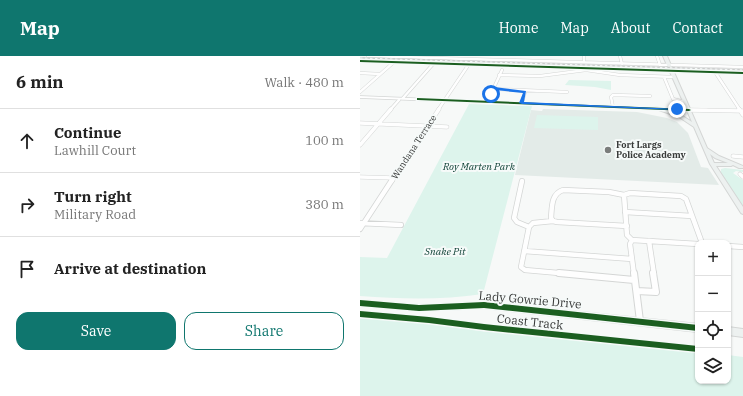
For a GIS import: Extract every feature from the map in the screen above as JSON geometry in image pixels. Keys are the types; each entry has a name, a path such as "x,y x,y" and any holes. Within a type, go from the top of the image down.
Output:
{"main road":[{"path":"665,56 712,164 743,212"},
{"path":"655,108 680,116 696,127"},
{"path":"705,148 716,157 742,167"},
{"path":"712,164 742,167"},
{"name":"Lady Gowrie Drive","path":"360,303 419,308 484,305 695,328"},
{"path":"731,331 743,333"}],"street":[{"path":"368,56 743,67"},
{"path":"511,60 513,56"},
{"path":"546,61 547,56"},
{"path":"584,56 584,62"},
{"path":"620,56 622,64"},
{"path":"657,56 660,65"},
{"path":"360,61 434,63"},
{"path":"360,92 394,62"},
{"path":"360,145 434,63"},
{"name":"Wandana Terrace","path":"360,229 362,223 394,178 469,64 434,63"},
{"path":"491,94 502,70"},
{"path":"499,75 534,76 586,70 620,75 674,77"},
{"path":"534,71 534,76"},
{"path":"672,71 743,73"},
{"path":"715,72 742,111 743,115"},
{"path":"360,74 380,74"},
{"path":"664,77 673,99 686,103"},
{"path":"494,89 525,92 567,92"},
{"path":"522,103 525,92"},
{"path":"613,107 611,97 613,95 650,96"},
{"path":"360,98 742,111"},
{"path":"677,109 686,103"},
{"path":"360,123 447,127"},
{"path":"733,156 743,158"},
{"path":"360,177 394,178"},
{"path":"522,181 514,218 517,222 529,227"},
{"path":"553,221 551,218 554,194 558,191 609,192 624,195 630,193 681,196 688,201 701,240"},
{"path":"624,195 627,235 632,240 695,244"},
{"path":"625,212 692,216"},
{"path":"627,226 553,221 533,223 529,227 521,267 525,270 634,280"},
{"path":"362,223 401,225"},
{"path":"632,240 630,244 640,321"},
{"path":"637,291 656,292 649,240"},
{"path":"731,246 743,247"},
{"path":"524,251 632,260"}],"shaded area":[{"name":"Fort Largs Police Academy","path":"543,109 637,112 667,118 677,122 688,133 701,167 708,168 719,185 515,175 531,110 542,111"}],"green space":[{"path":"569,80 611,81 611,90 595,87 565,85"},
{"path":"469,104 532,106 483,294 422,298 360,296 360,257 387,258"},
{"path":"537,115 598,117 598,130 534,128"},
{"path":"721,169 743,170 743,172 736,171 733,173 743,180 743,207 721,173"},
{"path":"360,317 432,323 481,331 695,352 695,384 731,384 731,355 743,357 743,396 360,396"}],"railway":[{"path":"360,58 743,70"}],"cycle path":[{"path":"360,61 743,73"},
{"path":"418,99 689,110"},
{"name":"Coast Track","path":"360,303 419,308 484,305 695,328"},
{"name":"Coast Track","path":"360,314 695,349"}],"place":[{"name":"Fort Largs Police Academy","path":"608,150"}],"route":[{"path":"491,94 494,89 525,92 522,103 677,109"}],"park label":[{"name":"Roy Marten Park","path":"479,166"},
{"name":"Snake Pit","path":"445,251"}]}
